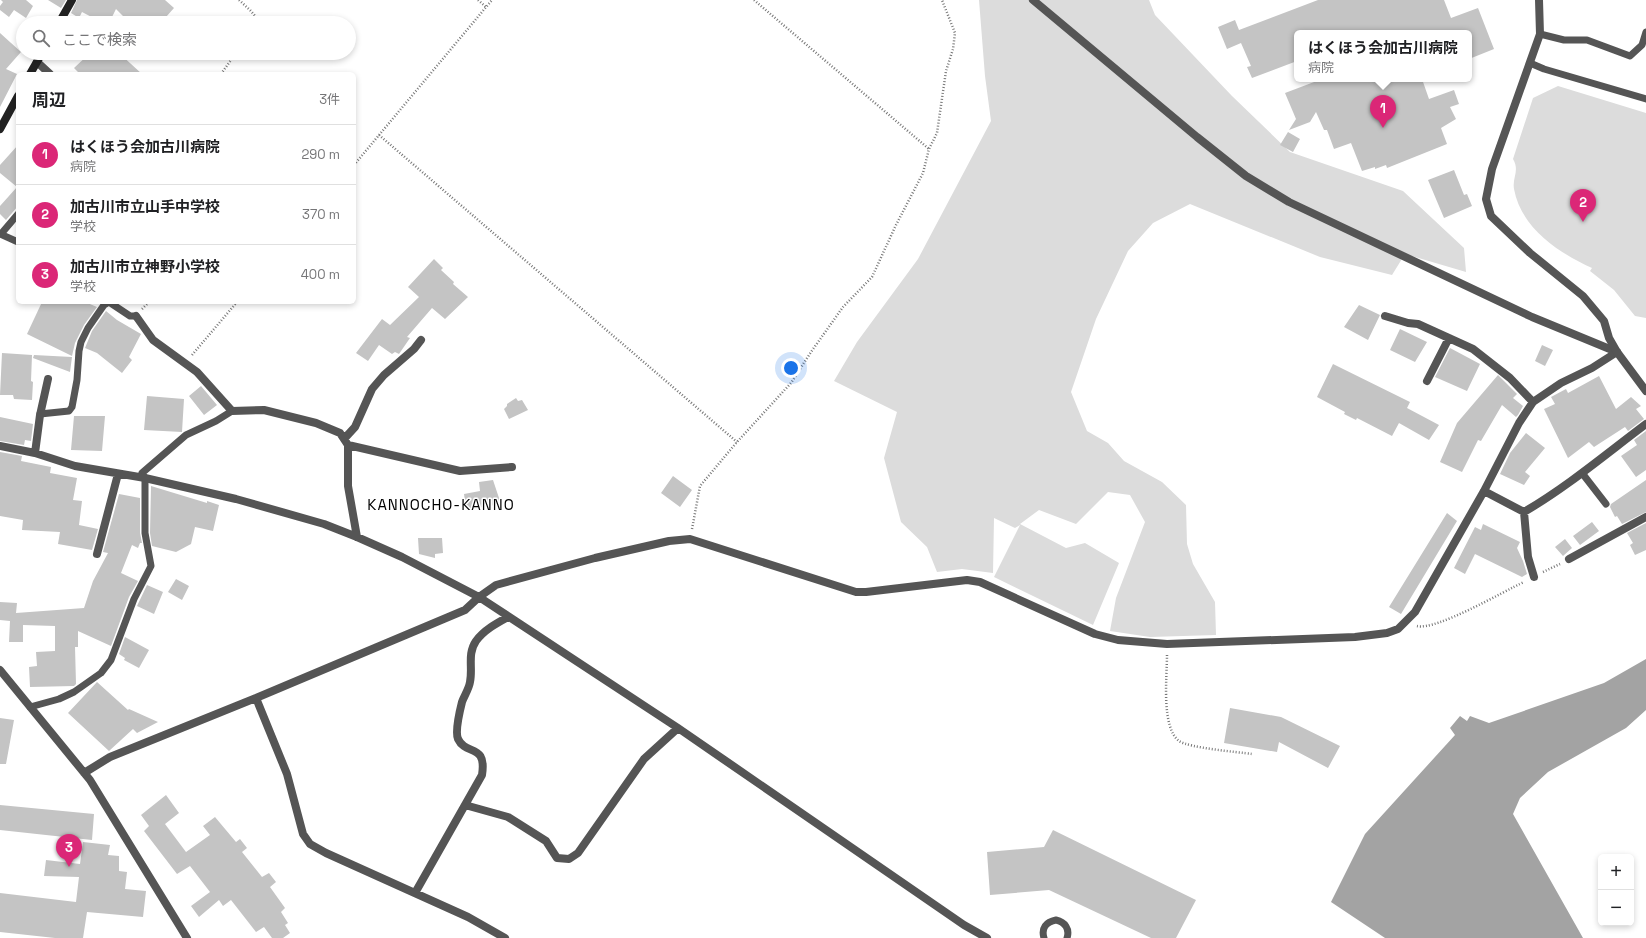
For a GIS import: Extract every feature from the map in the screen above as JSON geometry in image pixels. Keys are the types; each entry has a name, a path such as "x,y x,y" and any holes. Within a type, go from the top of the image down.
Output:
{"main road":[{"path":"63,16 72,0"},
{"path":"31,72 37,62"},
{"path":"0,129 16,100"}],"street":[{"path":"1033,0 1246,176 1282,198 1532,317 1616,352"},
{"path":"1539,0 1540,34 1492,169 1486,199 1491,216 1530,253 1583,296 1604,321 1609,338 1616,352 1646,391"},
{"path":"37,62 48,72"},
{"path":"136,316 153,340 197,372 232,411 264,410 316,423 340,433 346,442 348,486 357,537"},
{"path":"1385,316 1408,323 1418,324 1459,341 1473,349 1510,378 1533,402"},
{"path":"1428,381 1449,338"},
{"path":"346,442 355,427 372,389 414,349 421,340"},
{"path":"84,773 110,757 256,698 465,610 479,597 496,585 595,558 690,539 856,592 967,580 980,582 1095,634 1118,640 1167,644 1355,637 1398,629 1415,612 1484,491 1516,428 1533,402 1561,383 1592,368 1616,352"},
{"path":"34,453 40,414 48,379"},
{"path":"1524,512 1582,473 1646,424"},
{"path":"346,442 460,471 512,467"},
{"path":"0,446 34,453 75,466 145,478 236,499 324,524 402,557 479,597 678,728 964,925 987,938"},
{"path":"97,554 118,474"},
{"path":"1484,491 1524,512"},
{"path":"1524,512 1528,557 1534,577"},
{"path":"1569,559 1646,517"},
{"path":"415,893 482,775 482,758 475,750 463,746 457,738 457,729 463,702 470,683 470,655 476,640 492,626 508,616"},
{"path":"0,670 84,773 187,938"},
{"path":"256,698 287,774 303,834 310,844 326,853 468,917 505,938"},
{"path":"465,805 508,817 546,841 557,858 569,860 578,853 644,759 678,728"}],"lane":[{"path":"1540,34 1564,40 1587,40 1630,56 1642,45 1646,32"},
{"path":"1530,63 1544,69 1646,99"},
{"path":"16,216 0,234 16,241"},
{"path":"40,414 69,411 72,407 77,380 79,351 88,328 106,304"},
{"path":"112,304 130,316 136,316"},
{"path":"30,707 59,699 74,692 101,673 110,660 134,600 151,566 145,533 145,478 142,473 186,435 216,421 232,411"},
{"path":"1582,473 1606,504"},
{"path":"1044,938 1042,932 1047,923 1056,920 1065,925 1068,929 1067,938"}],"path":[{"path":"239,0 255,16"},
{"path":"478,0 486,7"},
{"path":"356,162 492,0"},
{"path":"754,0 929,148"},
{"path":"690,539 700,486 737,442 791,383 843,307 872,277 896,225 923,173 929,148 937,133 946,70 953,49 955,33 942,0"},
{"path":"222,72 231,60"},
{"path":"379,135 737,442"},
{"path":"184,364 235,304"},
{"path":"1405,623 1420,626 1451,618 1569,559"},
{"path":"1167,644 1166,691 1168,724 1172,733 1180,742 1190,745 1252,754"}],"shaded area":[{"path":"979,0 1149,0 1155,15 1232,96 1290,152 1403,191 1464,248 1466,272 1405,254 1392,275 1320,257 1190,204 1153,223 1128,251 1096,319 1071,392 1087,431 1108,443 1124,461 1162,482 1186,505 1187,544 1193,564 1215,602 1216,635 1150,637 1110,631 1116,598 1145,522 1130,495 1108,492 1076,524 1039,510 1020,524 1066,548 1085,543 1119,563 1093,625 994,577 1020,525 1015,528 994,518 993,573 962,569 937,572 927,547 901,522 884,458 897,412 834,381 857,342 918,259 991,121 985,76"},
{"path":"1558,86 1646,113 1646,318 1635,316 1614,290 1590,271 1592,268 1567,255 1543,238 1524,216 1518,203 1514,189 1516,167 1513,159 1533,98"},
{"path":"1646,659 1646,710 1626,728 1548,772 1520,798 1513,814 1583,938 1385,938 1331,902 1365,834 1455,735 1450,728 1460,716 1467,721 1470,716 1489,723 1604,683"}],"building":[{"path":"1,0 26,0 33,6 27,16 23,16 14,10 9,17 0,10 0,6 3,2"},
{"path":"48,0 66,0 61,8"},
{"path":"77,0 165,0 174,8 167,16 123,16 116,9 112,16 90,16 82,12 80,16 76,16 71,13"},
{"path":"1318,0 1444,0 1451,18 1478,8 1494,49 1472,58 1472,30 1294,30 1294,62 1252,78 1247,67 1251,66 1241,43 1227,49 1218,27 1235,20 1239,30"},
{"path":"0,33 16,47 16,58 6,69 16,74 16,76 0,107"},
{"path":"83,60 127,60 140,72 78,72 74,68"},
{"path":"1314,82 1423,82 1429,99 1454,90 1459,104 1450,107 1456,119 1441,128 1447,144 1387,168 1386,165 1375,169 1375,167 1362,171 1351,143 1334,149 1327,130 1324,130 1316,112 1310,122 1289,130 1296,119 1285,93"},
{"path":"1288,132 1300,139 1293,152 1280,145"},
{"path":"16,147 16,186 0,173 0,165"},
{"path":"1454,170 1464,195 1467,194 1472,206 1444,218 1428,180"},
{"path":"16,188 16,208 6,220 0,214 0,206"},
{"path":"434,259 443,268 441,270 454,282 453,284 468,297 445,319 432,308 407,337 410,338 399,354 395,352 392,354 379,345 368,361 356,353 382,319 390,325 419,297 408,287"},
{"path":"41,304 90,304 97,307 84,325 75,343 72,356 27,334"},
{"path":"1359,305 1380,315 1368,340 1344,327"},
{"path":"106,311 117,320 141,334 129,357 132,360 122,373 97,353 85,348 92,331"},
{"path":"1400,329 1427,342 1415,362 1390,350"},
{"path":"1542,345 1553,350 1545,366 1535,361"},
{"path":"1450,348 1480,364 1467,391 1435,377"},
{"path":"2,353 32,355 32,400 14,399 13,395 0,395"},
{"path":"34,355 72,357 70,372 33,358"},
{"path":"1333,364 1410,402 1407,408 1439,425 1429,440 1399,423 1392,436 1357,418 1356,420 1344,414 1345,412 1317,397"},
{"path":"1498,375 1517,394 1513,398 1523,406 1518,415 1516,417 1502,405 1481,441 1478,440 1462,472 1440,462 1457,423"},
{"path":"1599,376 1616,409 1631,397 1641,406 1636,409 1644,419 1628,431 1625,427 1594,447 1589,442 1568,458 1544,409 1555,404 1551,397 1566,389 1568,393"},
{"path":"201,386 217,405 204,415 189,396"},
{"path":"147,396 184,399 182,432 144,430"},
{"path":"516,398 518,401 522,400 528,410 509,419 504,409 507,404"},
{"path":"74,416 105,416 102,451 71,450"},
{"path":"0,417 33,424 31,441 25,440 24,445 0,441"},
{"path":"1646,431 1646,470 1636,477 1621,456 1637,445 1634,440"},
{"path":"1526,433 1545,448 1525,472 1530,476 1524,485 1500,474 1510,453"},
{"path":"0,452 22,456 21,461 51,467 50,473 77,478 73,500 82,501 79,525 98,529 92,550 58,544 60,532 22,530 23,520 0,516"},
{"path":"673,476 692,490 680,507 661,493"},
{"path":"493,480 501,504 466,510 464,494 480,491 479,482"},
{"path":"1646,480 1646,512 1622,524 1617,516 1615,517 1610,507 1611,504"},
{"path":"151,486 207,503 207,501 219,505 213,531 195,527 191,544 176,552 152,546 150,533"},
{"path":"119,494 140,498 140,533 142,543 140,543 138,548 132,545 121,573 138,581 129,597 111,646 78,631 78,647 75,647 76,684 74,686 30,687 29,667 37,666 36,652 55,651 55,626 23,625 23,642 9,642 10,621 0,620 0,602 17,603 16,613 84,608 93,581 108,553 103,552"},
{"path":"1447,513 1457,521 1401,614 1389,607"},
{"path":"1592,522 1599,531 1580,545 1573,536"},
{"path":"1646,523 1646,550 1635,555 1630,545 1633,543 1627,533"},
{"path":"1483,524 1520,542 1517,548 1527,574 1522,577 1475,554 1465,574 1454,568 1475,527 1481,530"},
{"path":"418,538 442,538 443,553 435,554 435,558 419,554"},
{"path":"1565,539 1572,548 1563,556 1555,547"},
{"path":"176,579 189,586 182,600 168,592"},
{"path":"147,585 163,592 154,614 137,606"},
{"path":"125,637 149,650 139,668 124,660 125,658 119,654"},
{"path":"97,682 128,710 129,709 158,722 137,733 133,729 109,751 68,713"},
{"path":"1230,708 1281,717 1340,746 1328,768 1279,742 1277,752 1224,743"},
{"path":"0,718 14,720 6,764 0,764"},
{"path":"166,795 179,813 165,824 186,852 210,835 203,826 215,817 236,842 240,839 247,848 242,852 262,877 269,873 276,882 270,887 285,908 281,912 288,923 285,925 290,933 283,938 272,938 264,927 256,932 231,900 223,906 219,900 199,917 191,906 210,892 190,866 177,874 144,831 149,826 141,815"},
{"path":"0,805 94,814 92,840 0,830"},
{"path":"1053,830 1196,900 1176,938 1151,938 1049,890 990,895 987,852 1044,847"},
{"path":"83,842 110,845 108,855 119,856 119,871 127,872 125,889 146,891 143,917 87,912 83,938 55,938 0,932 0,893 76,902 79,877 44,876 46,860 80,864"}],"place":[{"name":"はくほう会加古川病院","path":"1383,128"},
{"name":"加古川市立山手中学校","path":"1583,222"},
{"name":"加古川市立神野小学校","path":"69,867"}],"district":[{"name":"KANNOCHO-KANNO","path":"441,504"}]}
